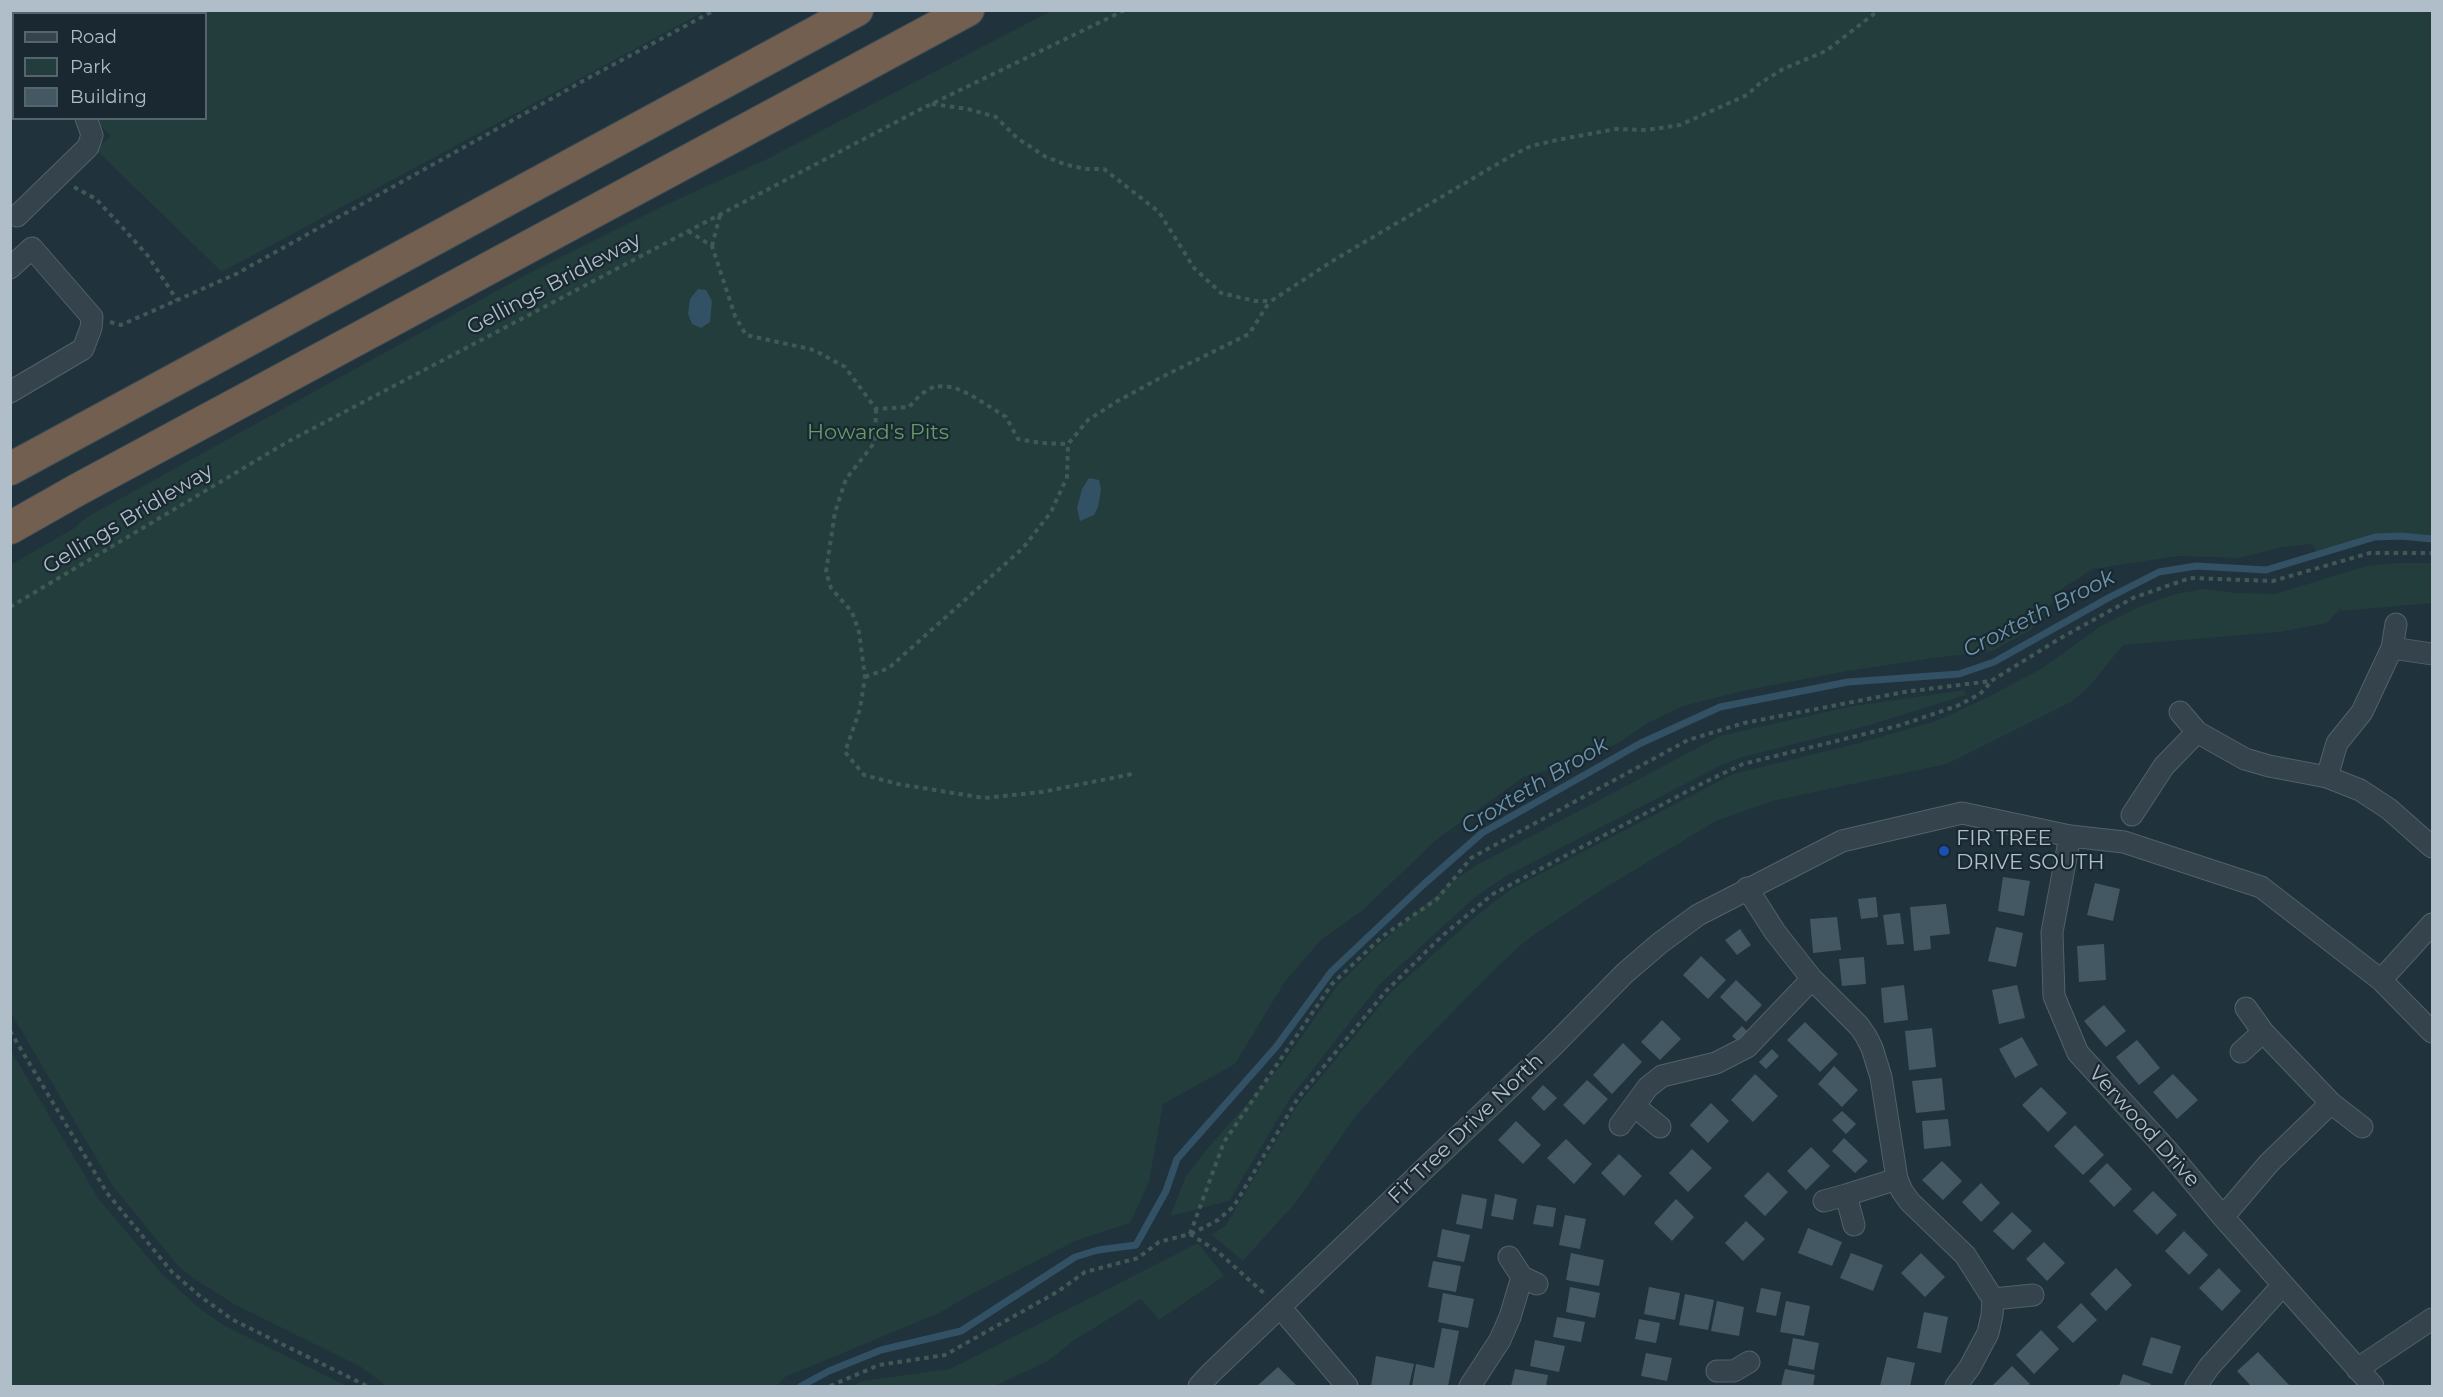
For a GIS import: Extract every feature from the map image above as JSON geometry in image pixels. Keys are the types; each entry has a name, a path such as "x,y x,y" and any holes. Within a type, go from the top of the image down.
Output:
{"highway":[{"path":"10,469 856,10"},
{"path":"10,528 98,478 968,10"}],"street":[{"path":"10,392 83,349 91,328 92,317 32,248 29,234 14,213 58,176 92,141 91,128 87,120"},
{"path":"10,268 32,248"},
{"path":"2327,777 2337,743 2361,712 2392,648 2396,624"},
{"path":"2392,648 2433,654"},
{"path":"2180,712 2197,732 2245,759 2327,777 2360,790 2389,809 2433,847"},
{"path":"2132,815 2164,766 2197,732"},
{"path":"1956,1386 1970,1367 1988,1333 1993,1299 1965,1255 1910,1202 1897,1179 1881,1077 1872,1048 1858,1026 1812,979 1775,932 1747,888 1842,841 1962,813 2070,836 2124,842 2261,887 2381,980 2433,1032"},
{"name":"Verwood Drive","path":"2070,836 2052,932 2054,996 2078,1053 2166,1149 2223,1217 2373,1386"},
{"name":"Fir Tree Drive North","path":"1199,1386 1552,1047 1625,973 1698,915 1747,888"},
{"path":"2381,980 2433,924"},
{"path":"1620,1125 1648,1087 1662,1076 1716,1063 1748,1047 1812,979"},
{"path":"2246,1008 2263,1032 2331,1103 2362,1127"},
{"path":"2241,1052 2263,1032"},
{"path":"2223,1217 2269,1163 2299,1137 2331,1103"},
{"path":"1634,1106 1660,1127"},
{"path":"1824,1201 1897,1179"},
{"path":"1846,1195 1854,1225"},
{"path":"1470,1386 1500,1340 1529,1281 1509,1257"},
{"path":"2196,1386 2209,1367 2283,1285"},
{"path":"1993,1299 2033,1295"},
{"path":"1280,1307 1347,1386"},
{"path":"2357,1369 2433,1319"}],"path":[{"path":"92,317 121,325 236,274 582,81 715,10"},
{"name":"Gellings Bridleway","path":"10,608 289,441 931,104 1125,10"},
{"path":"865,677 889,668 1023,548 1051,512 1067,477 1068,444 1088,420 1160,378 1249,334 1271,300 1334,260 1511,156 1531,146 1616,129 1647,130 1680,125 1747,95 1759,84 1783,69 1826,51 1879,10"},
{"path":"931,104 968,109 996,117 1017,138 1046,157 1086,169 1104,169 1159,212 1194,268 1221,293 1255,301 1271,300"},
{"path":"58,176 96,199 148,256 177,300"},
{"path":"720,214 712,246 735,316 746,334 814,350 845,367 876,409 875,442 846,479 835,512 826,572 831,588 852,612 859,632 865,677 860,709 845,752 864,776 984,798 1042,792 1132,774"},
{"path":"688,231 712,246"},
{"path":"876,409 909,407 921,394 935,386 953,387 971,394 1006,417 1018,439 1068,444"},
{"path":"830,1386 879,1365 945,1355 1057,1292 1085,1272 1138,1258 1159,1242 1190,1234 1218,1220 1234,1206 1298,1098 1386,991 1442,936 1493,894 1692,788 1743,764 1901,725 1957,706 1980,694 1991,681 2059,639 2133,598 2190,578 2273,581 2370,553 2433,553"},
{"path":"1190,1234 1224,1142 1332,984 1383,936 1437,899 1471,858 1688,740 1744,723 1904,692 1991,681"},
{"path":"10,1031 107,1193 172,1272 233,1320 367,1386"},
{"path":"1190,1234 1216,1251 1280,1307"}],"green space":[{"path":"10,11 705,11 222,272 95,149 111,136 95,120 207,120 207,12 12,12 12,30"},
{"name":"Howard's Pits","path":"1051,11 2432,11 2432,539 2401,536 2375,537 2318,556 2312,544 2283,547 2239,558 2179,556 2093,569 2063,588 2031,630 1992,651 1842,672 1747,690 1683,706 1648,723 1619,743 1558,768 1525,776 1436,840 1362,911 1322,939 1286,980 1235,1064 1163,1104 1149,1182 1130,1223 1077,1240 939,1313 785,1377 776,1386 387,1386 361,1367 234,1304 193,1278 179,1267 112,1185 11,1013 10,565 73,529 87,517 527,274 665,205 765,160"},
{"path":"2432,563 2432,603 2342,611 2340,609 2327,623 2280,632 2123,645 2088,688 2071,702 1947,764 1772,801 1716,821 1603,889 1529,938 1499,965 1420,1045 1354,1118 1296,1202 1243,1261 1212,1235 1226,1225 1297,1106 1391,992 1475,917 1511,889 1733,774 1859,743 1936,721 2041,669 2101,626 2141,606 2175,594 2204,589 2275,594 2366,566"},
{"path":"1964,690 1966,695 1870,725 1742,757 1724,764 1506,876 1473,899 1380,984 1291,1097 1229,1201 1170,1216 1186,1176 1282,1064 1338,985 1376,947 1454,880 1475,866 1720,736 1848,707"},
{"path":"10,1049 98,1198 162,1274 199,1308 223,1325 347,1386 11,1386"},
{"path":"1198,1243 1224,1276 1159,1320 1141,1299 1073,1341 1048,1361 995,1386 852,1386 862,1381 950,1369"}],"water":[{"path":"698,289 706,290 712,301 710,322 701,328 692,324 688,314 690,299"},
{"path":"1089,478 1099,480 1101,490 1098,507 1094,515 1080,521 1077,508 1082,489"}],"building":[{"path":"2003,877 2030,881 2024,916 1998,911"},
{"path":"2095,883 2120,889 2113,921 2087,915"},
{"path":"1876,897 1878,917 1861,919 1858,899"},
{"path":"1946,904 1950,934 1930,936 1931,949 1914,951 1910,907"},
{"path":"1900,913 1904,944 1887,945 1883,915"},
{"path":"1837,917 1841,950 1813,953 1810,919"},
{"path":"1996,927 2023,933 2016,967 1988,961"},
{"path":"1740,929 1751,945 1737,955 1725,940"},
{"path":"2104,944 2106,980 2079,982 2077,946"},
{"path":"1701,956 1726,980 1708,999 1683,975"},
{"path":"1864,957 1866,984 1842,986 1839,959"},
{"path":"1736,980 1762,1005 1746,1022 1720,997"},
{"path":"1904,985 1908,1020 1884,1023 1881,988"},
{"path":"2017,985 2025,1018 1999,1024 1992,990"},
{"path":"2104,1005 2126,1031 2106,1047 2084,1021"},
{"path":"1662,1020 1681,1039 1660,1060 1641,1042"},
{"path":"1805,1022 1838,1054 1820,1072 1787,1040"},
{"path":"1742,1026 1749,1033 1740,1043 1732,1036"},
{"path":"1932,1028 1936,1067 1909,1070 1905,1031"},
{"path":"2022,1037 2038,1065 2015,1078 1999,1049"},
{"path":"2137,1040 2160,1068 2139,1085 2116,1057"},
{"path":"1623,1043 1642,1062 1612,1094 1593,1075"},
{"path":"1772,1049 1779,1056 1766,1069 1759,1062"},
{"path":"1834,1066 1858,1090 1842,1107 1818,1084"},
{"path":"1755,1074 1778,1096 1753,1122 1731,1100"},
{"path":"2173,1074 2198,1100 2177,1119 2153,1092"},
{"path":"1942,1078 1945,1110 1916,1113 1912,1081"},
{"path":"1587,1080 1608,1099 1584,1125 1563,1105"},
{"path":"1543,1085 1557,1098 1544,1111 1531,1098"},
{"path":"2041,1087 2067,1113 2048,1132 2022,1105"},
{"path":"1711,1103 1729,1121 1708,1143 1690,1125"},
{"path":"1842,1111 1856,1124 1846,1134 1832,1120"},
{"path":"1948,1119 1951,1146 1924,1149 1922,1121"},
{"path":"1516,1121 1541,1145 1523,1164 1498,1140"},
{"path":"2075,1125 2104,1155 2083,1175 2054,1146"},
{"path":"1844,1138 1868,1161 1855,1173 1832,1151"},
{"path":"1566,1139 1592,1164 1574,1184 1547,1158"},
{"path":"1811,1147 1830,1166 1806,1190 1787,1171"},
{"path":"1692,1149 1712,1168 1688,1192 1669,1173"},
{"path":"1619,1154 1642,1176 1624,1196 1601,1173"},
{"path":"1942,1161 1962,1181 1943,1200 1922,1180"},
{"path":"2107,1163 2132,1189 2114,1207 2089,1181"},
{"path":"1768,1172 1788,1192 1765,1216 1744,1196"},
{"path":"1981,1183 2000,1203 1981,1222 1962,1202"},
{"path":"2153,1191 2177,1215 2157,1235 2133,1211"},
{"path":"1462,1194 1487,1199 1482,1229 1456,1224"},
{"path":"1495,1194 1517,1199 1513,1220 1491,1216"},
{"path":"1676,1199 1694,1217 1672,1241 1654,1223"},
{"path":"1537,1205 1556,1208 1553,1227 1533,1224"},
{"path":"2012,1212 2032,1231 2013,1250 1993,1231"},
{"path":"1565,1215 1586,1219 1580,1249 1559,1245"},
{"path":"1746,1221 1765,1239 1743,1261 1725,1243"},
{"path":"1808,1228 1842,1242 1832,1266 1798,1253"},
{"path":"1442,1229 1470,1235 1464,1262 1437,1257"},
{"path":"2184,1231 2208,1255 2189,1275 2165,1251"},
{"path":"2044,1242 2065,1263 2047,1281 2026,1259"},
{"path":"1571,1253 1604,1260 1599,1286 1566,1280"},
{"path":"1851,1253 1883,1265 1873,1291 1840,1278"},
{"path":"1921,1253 1945,1277 1925,1297 1901,1273"},
{"path":"1433,1261 1461,1266 1456,1292 1428,1287"},
{"path":"2116,1268 2132,1285 2106,1311 2090,1294"},
{"path":"2219,1268 2241,1291 2222,1311 2199,1288"},
{"path":"1570,1287 1600,1293 1595,1318 1566,1312"},
{"path":"1649,1287 1680,1293 1675,1320 1644,1314"},
{"path":"1761,1288 1781,1292 1776,1316 1756,1312"},
{"path":"1443,1293 1474,1299 1468,1328 1438,1322"},
{"path":"1685,1294 1714,1300 1708,1330 1679,1325"},
{"path":"1717,1301 1744,1307 1739,1336 1711,1331"},
{"path":"1786,1301 1810,1306 1804,1336 1780,1332"},
{"path":"2081,1303 2097,1320 2073,1343 2057,1327"},
{"path":"1924,1312 1948,1317 1941,1353 1917,1348"},
{"path":"1557,1317 1585,1322 1581,1342 1553,1337"},
{"path":"1639,1319 1660,1323 1656,1343 1635,1339"},
{"path":"1442,1328 1459,1331 1448,1386 1412,1386 1416,1364 1434,1368"},
{"path":"2041,1330 2059,1349 2034,1374 2016,1355"},
{"path":"2151,1337 2181,1346 2172,1374 2142,1365"},
{"path":"1793,1338 1819,1343 1814,1370 1788,1365"},
{"path":"1535,1340 1565,1346 1559,1372 1530,1366"},
{"path":"2258,1352 2290,1386 2251,1386 2237,1371"},
{"path":"1646,1353 1672,1358 1667,1381 1641,1376"},
{"path":"1376,1356 1414,1364 1409,1386 1371,1386"},
{"path":"1887,1357 1915,1363 1910,1386 1880,1386"},
{"path":"2012,1366 2030,1384 2027,1386 1992,1386"},
{"path":"1278,1367 1297,1386 1257,1386"},
{"path":"1515,1369 1548,1375 1546,1386 1511,1386"},
{"path":"1785,1369 1815,1375 1813,1386 1781,1386"},
{"path":"2123,1374 2151,1384 2150,1386 2119,1386"}],"waterway":[{"name":"Croxteth Brook","path":"801,1386 829,1371 881,1350 961,1331 1075,1257 1098,1250 1136,1245 1166,1191 1177,1159 1276,1047 1331,972 1482,833 1641,743 1720,707 1848,682 1959,674 1994,662 2159,572 2196,566 2266,570 2375,537 2401,536 2432,539"}],"place":[{"name":"FIR TREE DRIVE SOUTH","path":"1944,851"}]}
